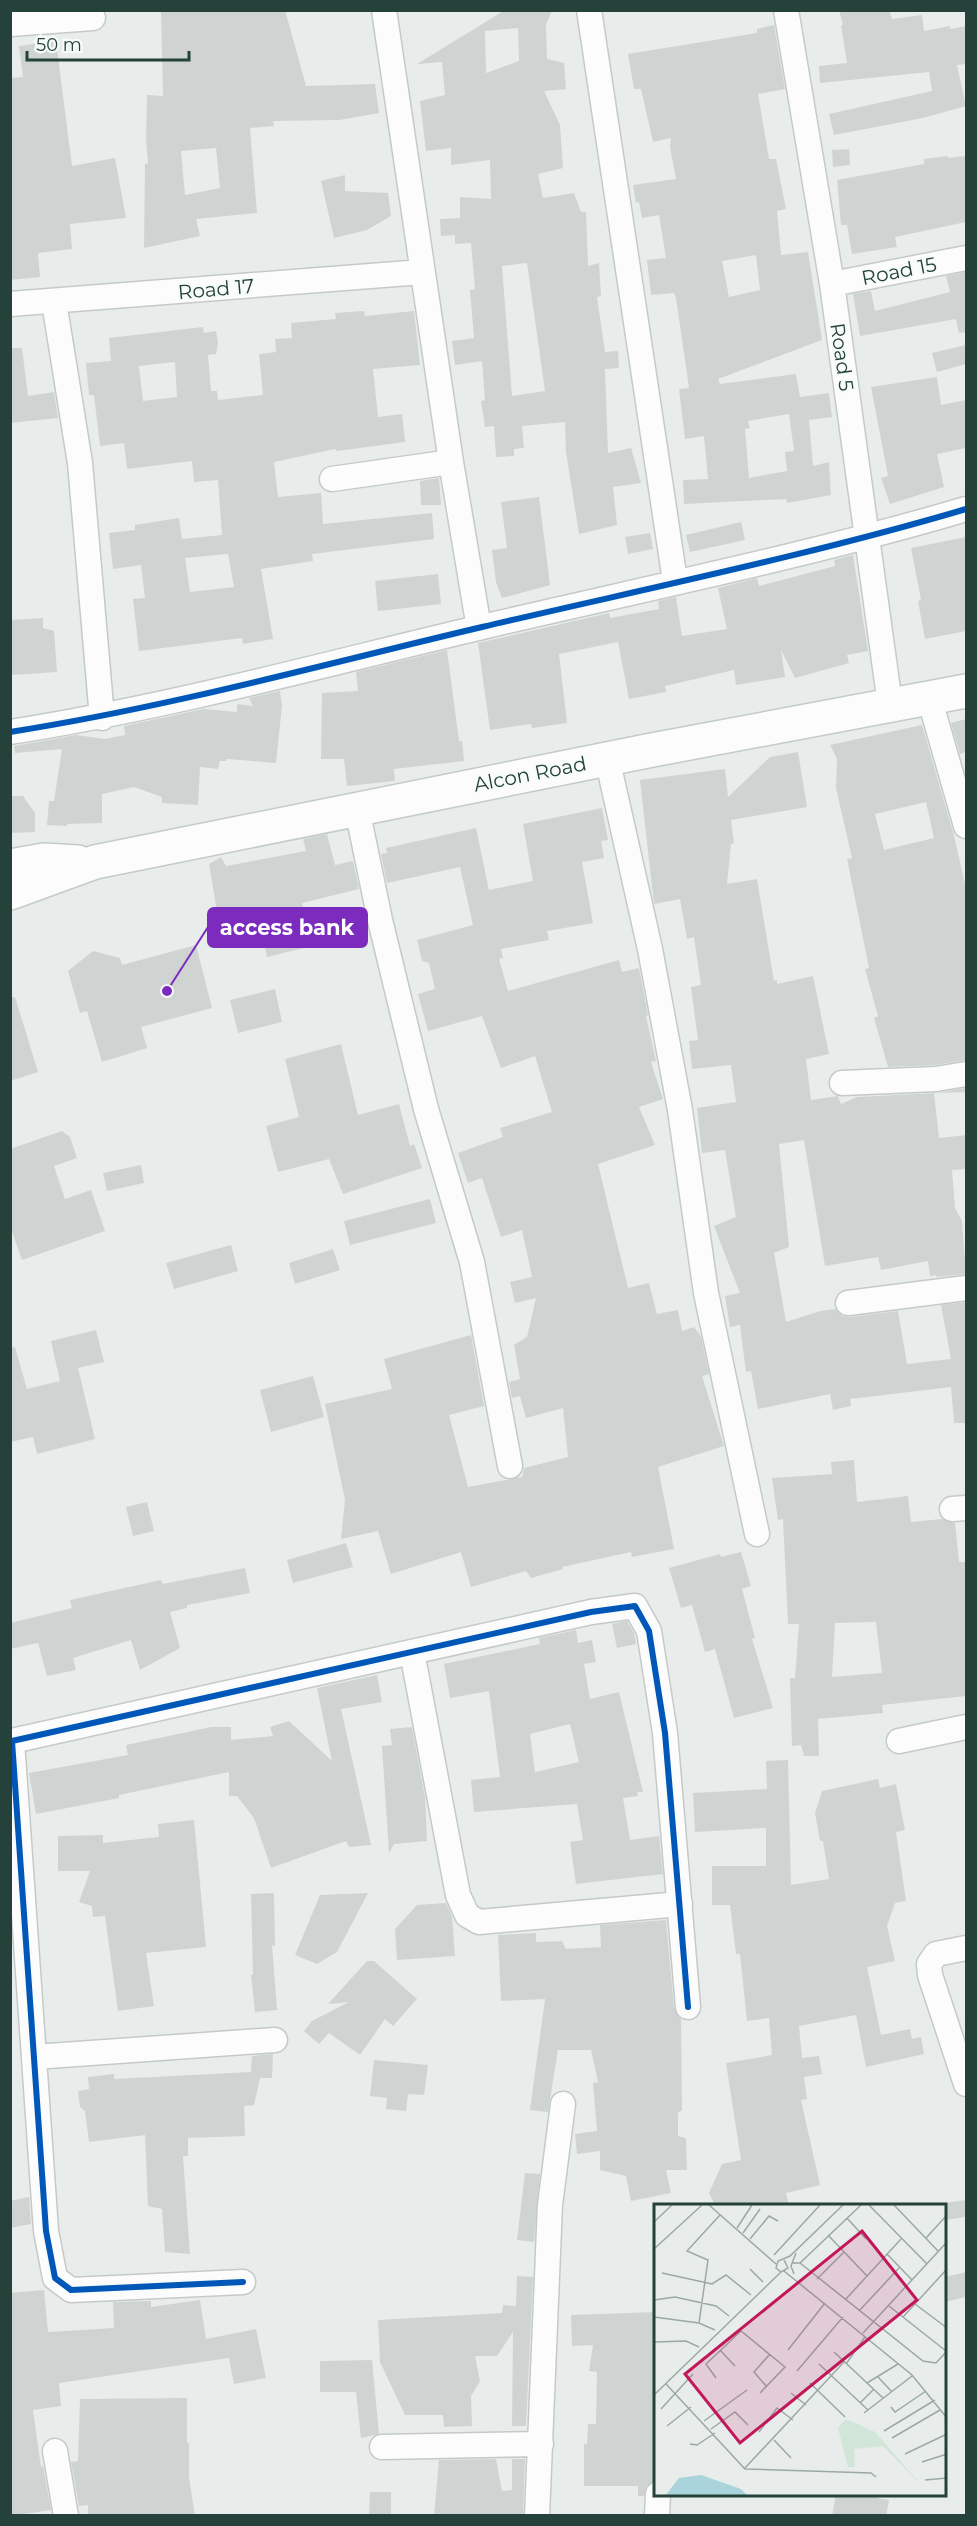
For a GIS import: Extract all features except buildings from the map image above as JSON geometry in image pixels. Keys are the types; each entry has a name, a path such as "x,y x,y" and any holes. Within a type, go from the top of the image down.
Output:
{"main road":[{"name":"Alcon Road","path":"94,862 607,758 966,691"},
{"path":"10,866 44,860 94,862"},
{"path":"10,894 94,862"}],"street":[{"path":"384,10 451,462 479,628"},
{"path":"589,10 675,581"},
{"name":"Road 5","path":"786,10 832,285 890,704"},
{"path":"10,24 93,18"},
{"name":"Road 15","path":"832,285 966,258"},
{"name":"Road 17","path":"10,304 422,272"},
{"path":"54,302 80,464 102,718"},
{"path":"332,479 451,462"},
{"path":"10,732 102,718 675,581 868,538 966,509"},
{"path":"929,697 966,826"},
{"path":"607,758 650,949 680,1110 706,1293 757,1534"},
{"path":"357,809 380,920 426,1109 472,1262 510,1466"},
{"path":"842,1083 936,1079 966,1074"},
{"path":"848,1302 966,1288"},
{"path":"243,2282 72,2290 55,2278 46,2231 12,1741 591,1612 635,1606 649,1631 665,1733 688,2007"},
{"path":"412,1652 458,1895 467,1915 479,1922 680,1904"},
{"path":"899,1740 966,1727"},
{"path":"966,1948 936,1954 929,1964 934,1989 953,2037 966,2084"},
{"path":"34,2057 275,2040"},
{"path":"537,2516 550,2205 563,2104"},
{"path":"382,2447 541,2444"},
{"path":"55,2451 66,2516"},
{"path":"657,2516 658,2496"}],"cycle path":[{"path":"10,732 70,722 247,684 786,557 966,509"},
{"path":"243,2282 71,2290 55,2278 46,2231 12,1741 591,1612 635,1606 649,1631 665,1733 688,2007"}],"place":[{"name":"access bank","path":"167,991"}]}
